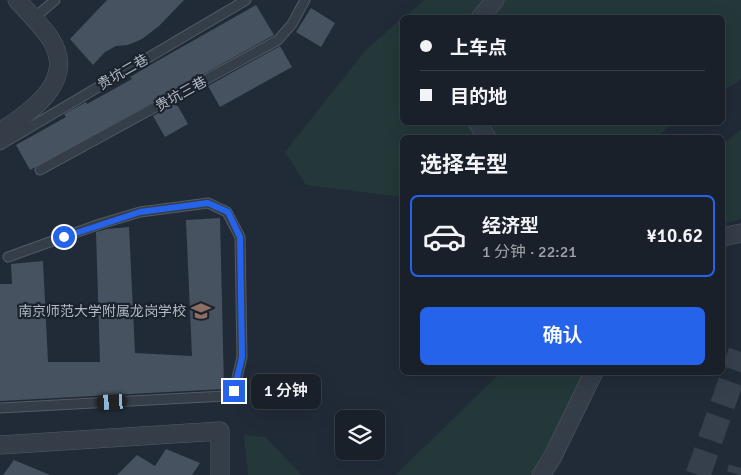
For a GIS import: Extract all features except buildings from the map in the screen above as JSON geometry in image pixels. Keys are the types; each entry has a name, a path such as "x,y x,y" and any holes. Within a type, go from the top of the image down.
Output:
{"street":[{"path":"0,132 34,109 52,88 58,73 57,55 50,39 17,0"},
{"path":"482,15 495,0"},
{"path":"725,236 741,233"},
{"path":"541,475 552,458 593,375"},
{"path":"0,446 220,431 220,475"}],"lane":[{"path":"33,19 55,0"},
{"name":"贵坑二巷","path":"0,145 246,0"},
{"name":"贵坑三巷","path":"40,170 278,40 292,24 305,0"},
{"path":"0,408 225,396 234,391 242,357 240,237 228,212 208,203 140,212 100,224 8,257"}],"green space":[{"path":"424,0 741,0 741,79 725,90 725,15 407,15"},
{"path":"400,20 400,125 671,125 659,135 400,135 400,197 306,185 285,152 365,51"},
{"path":"741,130 741,219 725,223 725,142"},
{"path":"498,375 584,375 567,413 530,475 396,475"},
{"path":"244,435 265,437 302,475 248,475"}],"tunnel":[{"path":"698,475 741,352"},
{"path":"739,475 741,468"}],"place":[{"name":"南京师范大学附属龙岗学校","path":"201,311"}],"route":[{"path":"64,237 140,212 208,203 228,212 240,237 242,357 234,391"}]}
